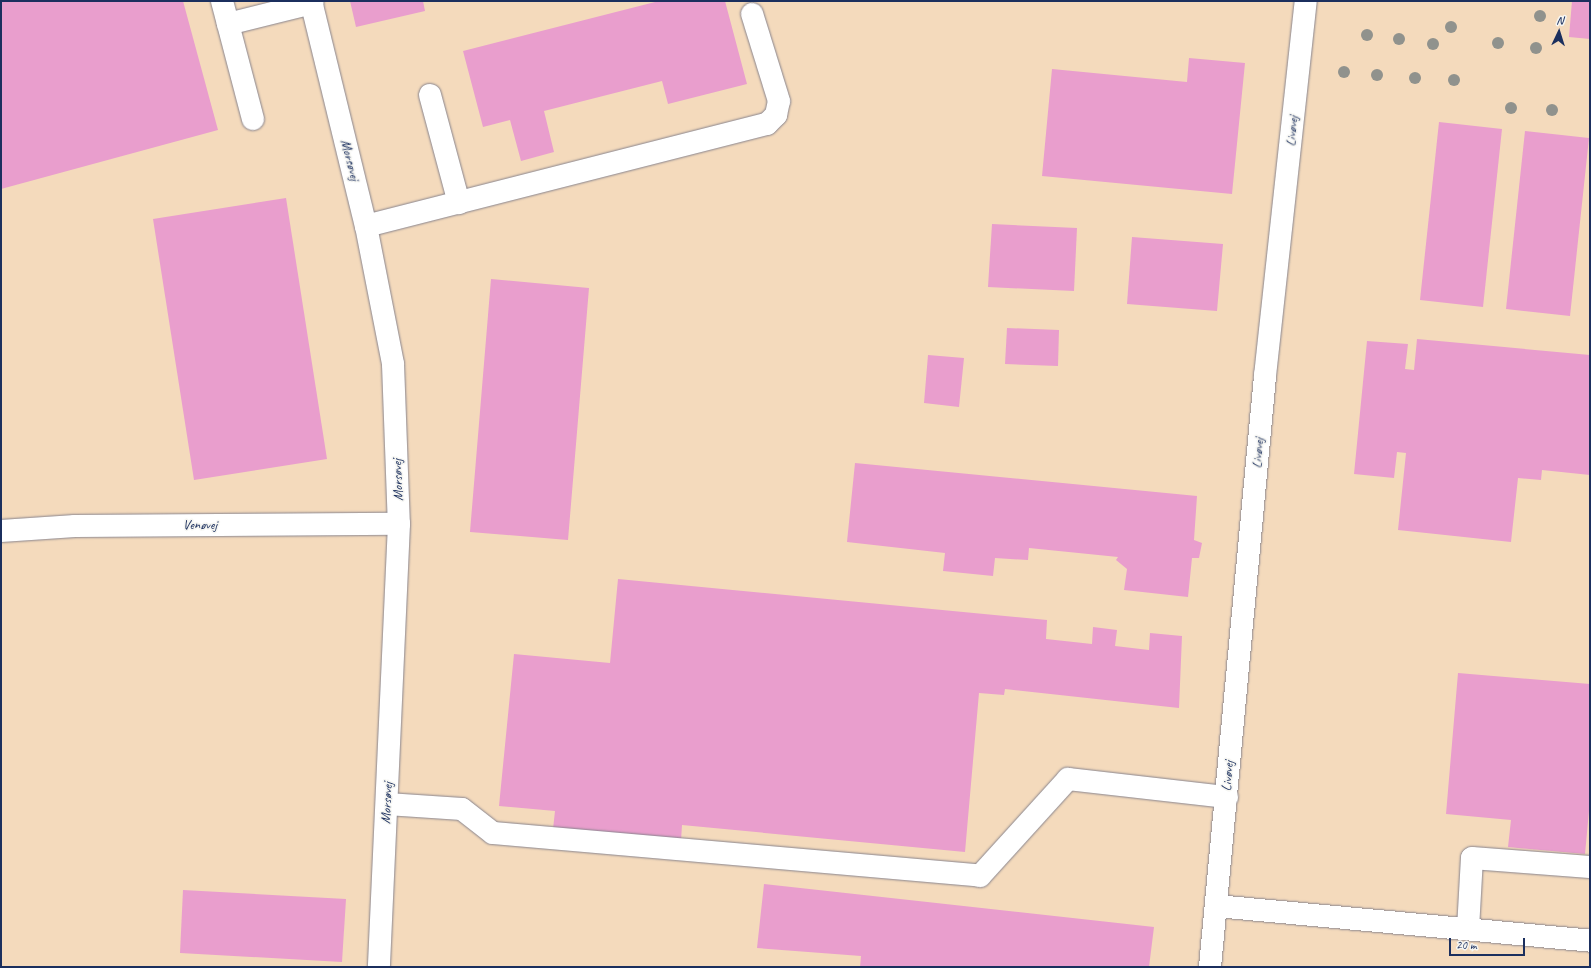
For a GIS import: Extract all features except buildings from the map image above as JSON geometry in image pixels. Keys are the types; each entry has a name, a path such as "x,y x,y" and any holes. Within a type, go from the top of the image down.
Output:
{"street":[{"path":"222,1 253,119"},
{"name":"Livøvej","path":"1210,967 1265,376 1306,1"},
{"path":"228,24 311,2"},
{"name":"Morsøvej","path":"311,2 366,226 393,364 399,524 379,967"},
{"path":"366,226 767,124 776,115 779,101 752,14"},
{"path":"430,95 459,203"},
{"name":"Venøvej","path":"1,531 75,526 399,524"},
{"path":"387,804 462,809 493,833 980,876 1068,779 1226,797"},
{"path":"1468,929 1472,858 1590,867"},
{"path":"1216,906 1590,941"}]}
